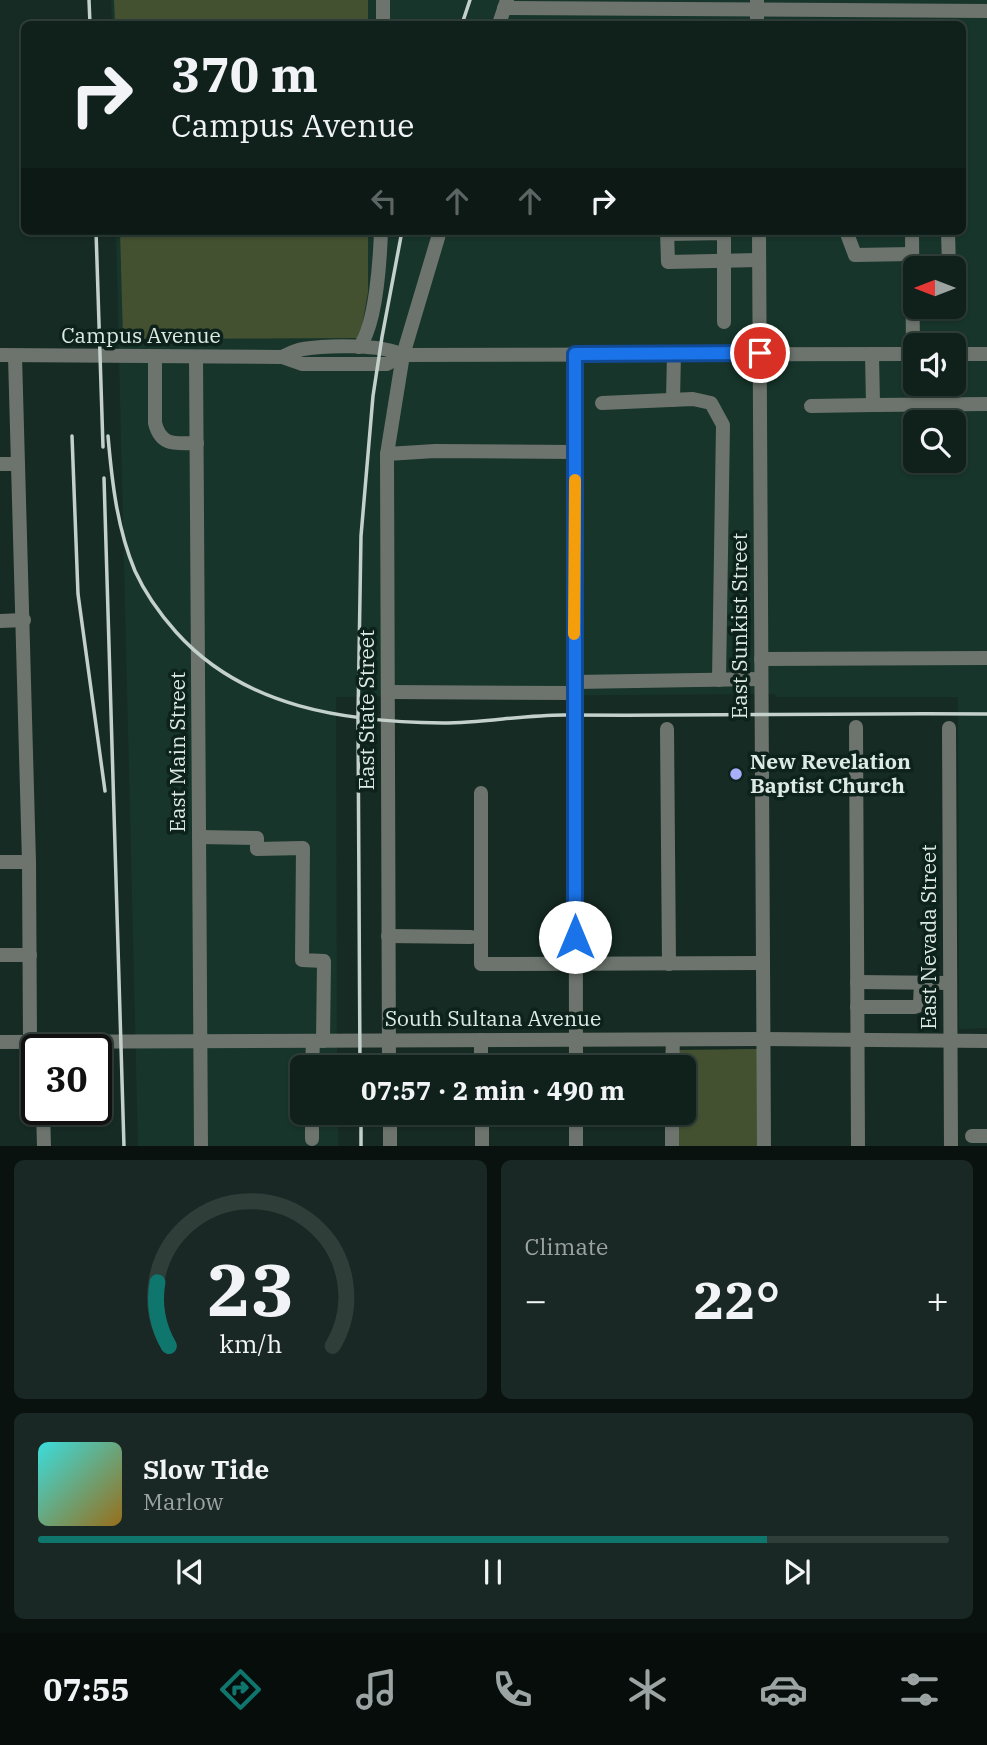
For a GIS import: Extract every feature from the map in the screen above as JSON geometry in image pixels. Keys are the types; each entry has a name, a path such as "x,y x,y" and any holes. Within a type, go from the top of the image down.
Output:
{"street":[{"path":"383,0 383,21"},
{"path":"500,21 506,4 602,9 757,11 826,17 913,18 987,11"},
{"path":"579,8 579,21"},
{"path":"602,9 602,21"},
{"path":"359,347 365,340 375,300 381,235"},
{"name":"East State Street","path":"389,1055 387,454 403,355 439,235"},
{"path":"667,235 668,262 759,260"},
{"path":"724,235 724,322"},
{"name":"East Sunkist Street","path":"759,235 764,1146"},
{"path":"847,235 855,255 912,254"},
{"path":"912,235 913,333"},
{"path":"948,235 949,256"},
{"path":"913,333 919,319"},
{"name":"Campus Avenue","path":"282,357 302,349 359,347 391,349 403,355 903,354"},
{"path":"673,400 674,353"},
{"path":"575,354 576,1055"},
{"path":"872,354 873,405"},
{"path":"966,354 987,354"},
{"path":"7,355 18,464 30,955 36,1034"},
{"name":"Campus Avenue","path":"7,355 282,357 302,363 387,364 403,355"},
{"path":"155,357 155,423 158,433 169,442 197,443"},
{"name":"East Main Street","path":"196,357 201,1146"},
{"path":"602,403 693,399 711,402 723,425 719,680"},
{"path":"811,406 987,404"},
{"path":"387,454 435,451 575,452"},
{"path":"0,464 18,464"},
{"path":"0,621 23,620"},
{"path":"761,659 987,658"},
{"path":"388,692 761,679"},
{"path":"856,727 858,1146"},
{"name":"East Nevada Street","path":"949,728 951,1146"},
{"path":"667,729 669,964"},
{"path":"481,793 481,964 763,964"},
{"path":"200,837 257,838 257,849 303,848 302,960 324,961 315,1055"},
{"path":"0,862 29,862"},
{"path":"388,936 471,937"},
{"path":"0,955 30,955"},
{"path":"857,982 950,983"},
{"path":"857,1007 920,1005 921,982"},
{"name":"South Sultana Avenue","path":"112,1043 763,1039 987,1041"},
{"path":"481,1040 481,1055"},
{"path":"672,1055 673,1040"},
{"name":"South Sultana Avenue","path":"0,1042 21,1044"},
{"path":"43,1125 44,1146"},
{"path":"312,1125 312,1139"},
{"path":"390,1125 390,1146"},
{"path":"482,1125 482,1146"},
{"path":"576,1125 576,1146"},
{"path":"671,1146 672,1125"}],"shaded area":[{"path":"111,0 987,0 987,1028 959,1029 958,697 776,697 775,694 336,697 337,1055 290,1055 290,1125 338,1125 338,1146 138,1146 116,235 966,235 966,21 112,21"},
{"path":"114,0 368,0 368,21 115,21"},
{"path":"120,235 368,235 368,292 360,338 123,339"},
{"path":"757,1049 758,1146 679,1146 679,1125 696,1125 696,1055 678,1055 678,1050"}],"railway":[{"path":"89,0 90,21"},
{"path":"463,21 470,0"},
{"path":"96,235 103,447"},
{"path":"360,1055 358,717 361,536 373,396 401,235"},
{"path":"72,436 78,594 105,791"},
{"path":"108,436 114,488 124,538 135,571 153,603 176,632 203,658 233,678 265,694 299,706 370,719 443,723 564,715 987,714"},
{"path":"104,478 124,1146"},
{"path":"361,1125 361,1146"}],"slow traffic":[{"path":"574,634 575,480"}],"place":[{"name":"New Revelation Baptist Church","path":"736,774"}],"route":[{"path":"575,937 575,354 760,353"}]}
